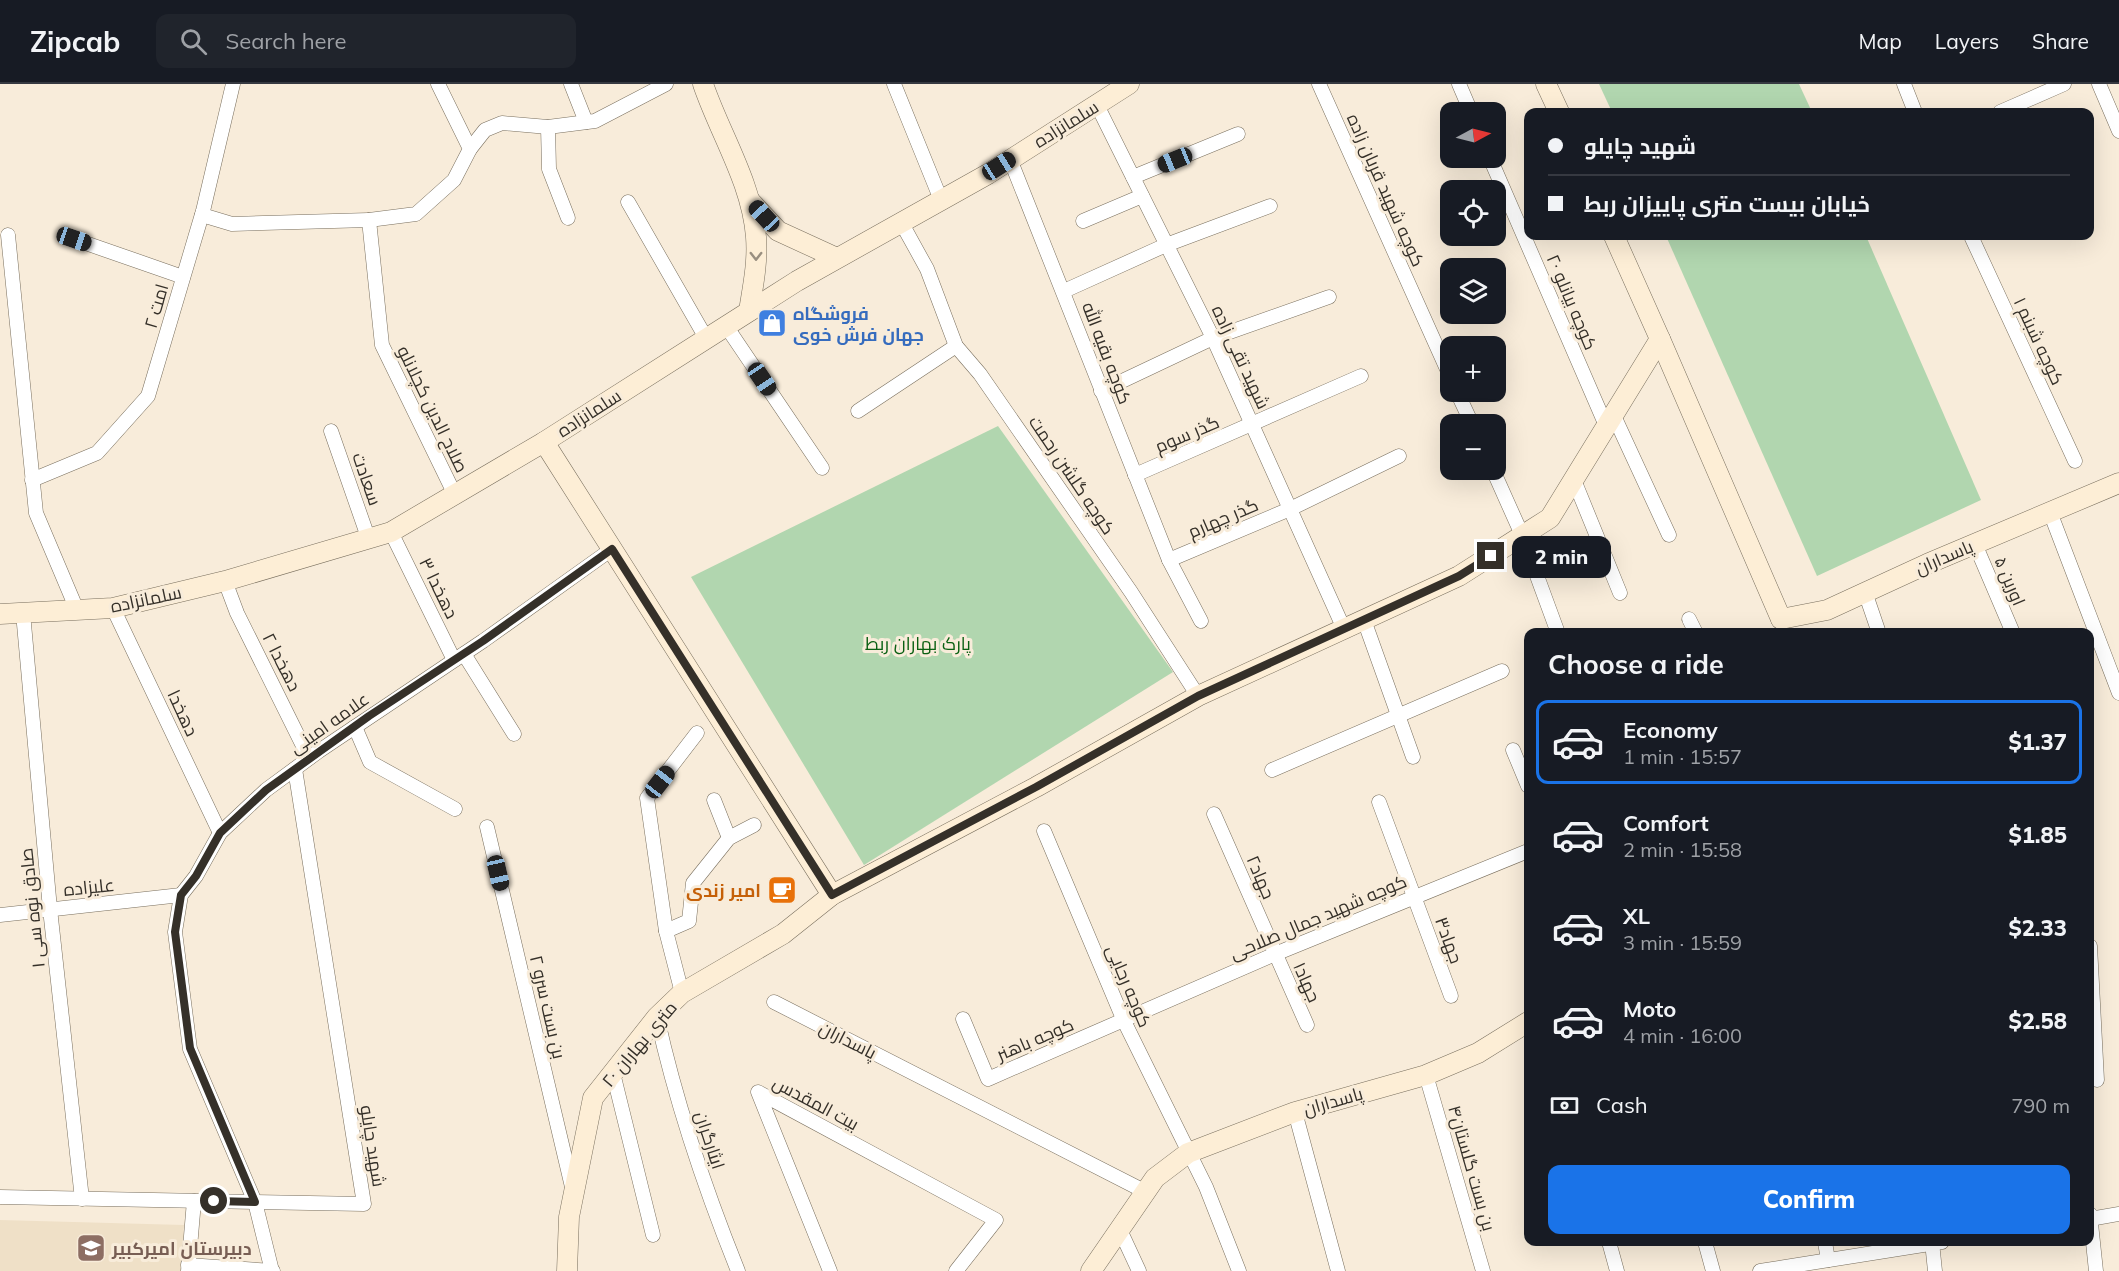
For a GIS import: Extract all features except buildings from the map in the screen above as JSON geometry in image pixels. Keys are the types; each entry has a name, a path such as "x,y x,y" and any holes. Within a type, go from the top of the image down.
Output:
{"street":[{"name":"امت ۲","path":"32,480 97,453 148,396 202,215 232,84"},
{"path":"438,84 470,149"},
{"path":"571,84 586,122"},
{"path":"202,215 232,224 369,220 416,214 454,180 470,149 485,130 502,123 548,127 595,121 666,84"},
{"path":"703,84 750,201 756,247 749,311"},
{"path":"894,84 941,200"},
{"name":"کوچه شهید قربان زاده","path":"1319,84 1440,354"},
{"path":"1459,84 1467,102"},
{"path":"1546,84 1557,108"},
{"path":"1904,84 1913,108"},
{"path":"2009,108 2064,84"},
{"path":"2099,84 2119,131"},
{"name":"سلمانزاده","path":"0,614 113,608 225,581 392,532 544,442 749,311 1010,159 1097,105 1122,86"},
{"name":"شهید تقی زاده","path":"1097,105 1213,338 1344,629"},
{"path":"548,127 549,169 568,218"},
{"path":"1133,177 1238,134"},
{"name":"کوچه بقیه الله","path":"1010,159 1169,560 1201,621"},
{"name":"کوچه بیانلو ۲۰","path":"1495,168 1524,232"},
{"path":"1083,221 1142,196"},
{"path":"750,201 778,231 837,258"},
{"path":"628,202 706,338"},
{"path":"1064,291 1166,245 1270,206"},
{"name":"صلاح الدین کچلانلو","path":"369,220 382,345 454,495"},
{"name":"کوچه گلشن رحمت","path":"902,222 927,269 956,346 980,374 1131,592 1198,696"},
{"path":"9,234 36,513 77,610"},
{"path":"74,239 183,277"},
{"name":"کوچه بیانلو ۲۰","path":"1528,240 1611,422 1669,535"},
{"path":"1616,240 1660,339 1780,628"},
{"name":"کوچه شبنم ۱","path":"1973,240 2075,461"},
{"path":"1101,391 1213,338 1329,297"},
{"path":"726,326 822,468"},
{"name":"۲۰ متری بهاران","path":"567,1271 569,1217 593,1098 657,1017 682,993 783,934 832,895 1036,787 1198,696 1459,576 1550,518 1660,339"},
{"path":"858,411 956,346"},
{"name":"گذر سوم","path":"1135,475 1361,376"},
{"name":"سعادت","path":"331,431 369,540"},
{"path":"544,442 832,895"},
{"name":"گذر چهارم","path":"1169,560 1290,509 1399,456"},
{"path":"1497,480 1522,535 1556,628"},
{"path":"1574,480 1620,592"},
{"name":"پاسداران","path":"1780,628 1827,610 2119,483"},
{"path":"2050,512 2119,693"},
{"name":"دهخدا ۳","path":"392,532 459,657 514,734"},
{"name":"اورین ۵","path":"1975,544 2011,628"},
{"name":"علامه امینی","path":"272,1271 255,1202 190,1048 175,932 181,895 196,876 220,833 266,790 612,549"},
{"name":"دهخدا ۲","path":"225,581 237,613 309,758"},
{"path":"1865,592 1877,628"},
{"name":"دهخدا","path":"113,608 220,833"},
{"name":"صادق نوه سی ۱","path":"23,613 50,909 82,1198"},
{"path":"1689,619 1693,628"},
{"path":"1364,620 1413,757"},
{"path":"1272,770 1502,671"},
{"path":"355,727 370,762 455,809"},
{"path":"682,993 666,931 647,798 697,734"},
{"path":"1513,750 1524,776"},
{"name":"شهید چایلو","path":"0,1197 364,1204 295,769"},
{"path":"714,800 729,838"},
{"name":"جهاد۳","path":"1379,802 1451,996"},
{"name":"جهاد۲","path":"1214,814 1275,954"},
{"path":"666,931 689,921 693,884 729,838 754,825"},
{"name":"بن بست سرو ۲","path":"487,827 574,1196"},
{"name":"کوچه رجایی","path":"1044,831 1124,1021 1206,1187 1239,1271"},
{"name":"کوچه شهید جمال صلاحی","path":"1124,1021 1275,954 1524,853"},
{"name":"علیزاده","path":"0,915 181,895"},
{"name":"جهاد۱","path":"1275,954 1307,1025"},
{"name":"پاسداران","path":"774,1002 1146,1192"},
{"name":"ایثارگران","path":"657,1017 681,1107 717,1219 738,1271"},
{"name":"کوچه باهنر","path":"963,1020 988,1079 1124,1021"},
{"name":"پاسداران","path":"1091,1271 1155,1178 1188,1153 1295,1112 1426,1075 1478,1053 1524,1024"},
{"path":"2094,1042 2097,1080"},
{"path":"613,1073 653,1235"},
{"name":"بن بست گلستان۴","path":"1426,1075 1483,1271"},
{"name":"بیت المقدس","path":"831,1271 758,1092 996,1220 956,1271"},
{"path":"1295,1112 1338,1271"},
{"path":"194,1201 188,1268 272,1271"},
{"path":"2094,1217 2119,1214"},
{"path":"1120,1230 1139,1271"},
{"path":"1610,1246 1617,1271"},
{"path":"1706,1246 1713,1271"},
{"path":"1826,1246 1828,1260"},
{"path":"1768,1270 1916,1246"},
{"path":"1935,1246 1935,1271"},
{"path":"2093,1246 2096,1271"}],"shaded area":[{"name":"دبیرستان امیرکبیر","path":"0,1220 184,1225 181,1271 0,1271"}],"green space":[{"path":"1599,84 1799,84 1810,108 1610,108"},
{"path":"1668,240 1868,240 1981,500 1817,576"},
{"name":"پارک بهاران ربط","path":"998,426 1173,672 864,865 691,577"}],"place":[{"name":"فروشگاه جهان فرش خوی","path":"772,323"},
{"name":"امیر زندی","path":"782,890"},
{"name":"دبیرستان امیرکبیر","path":"91,1248"}],"route":[{"path":"214,1201 255,1202 237,1157 213,1109 190,1048 175,932 181,895 196,876 220,833 266,790 369,716 483,641 612,549 832,895 1036,787 1198,696 1459,576 1491,556"}]}
